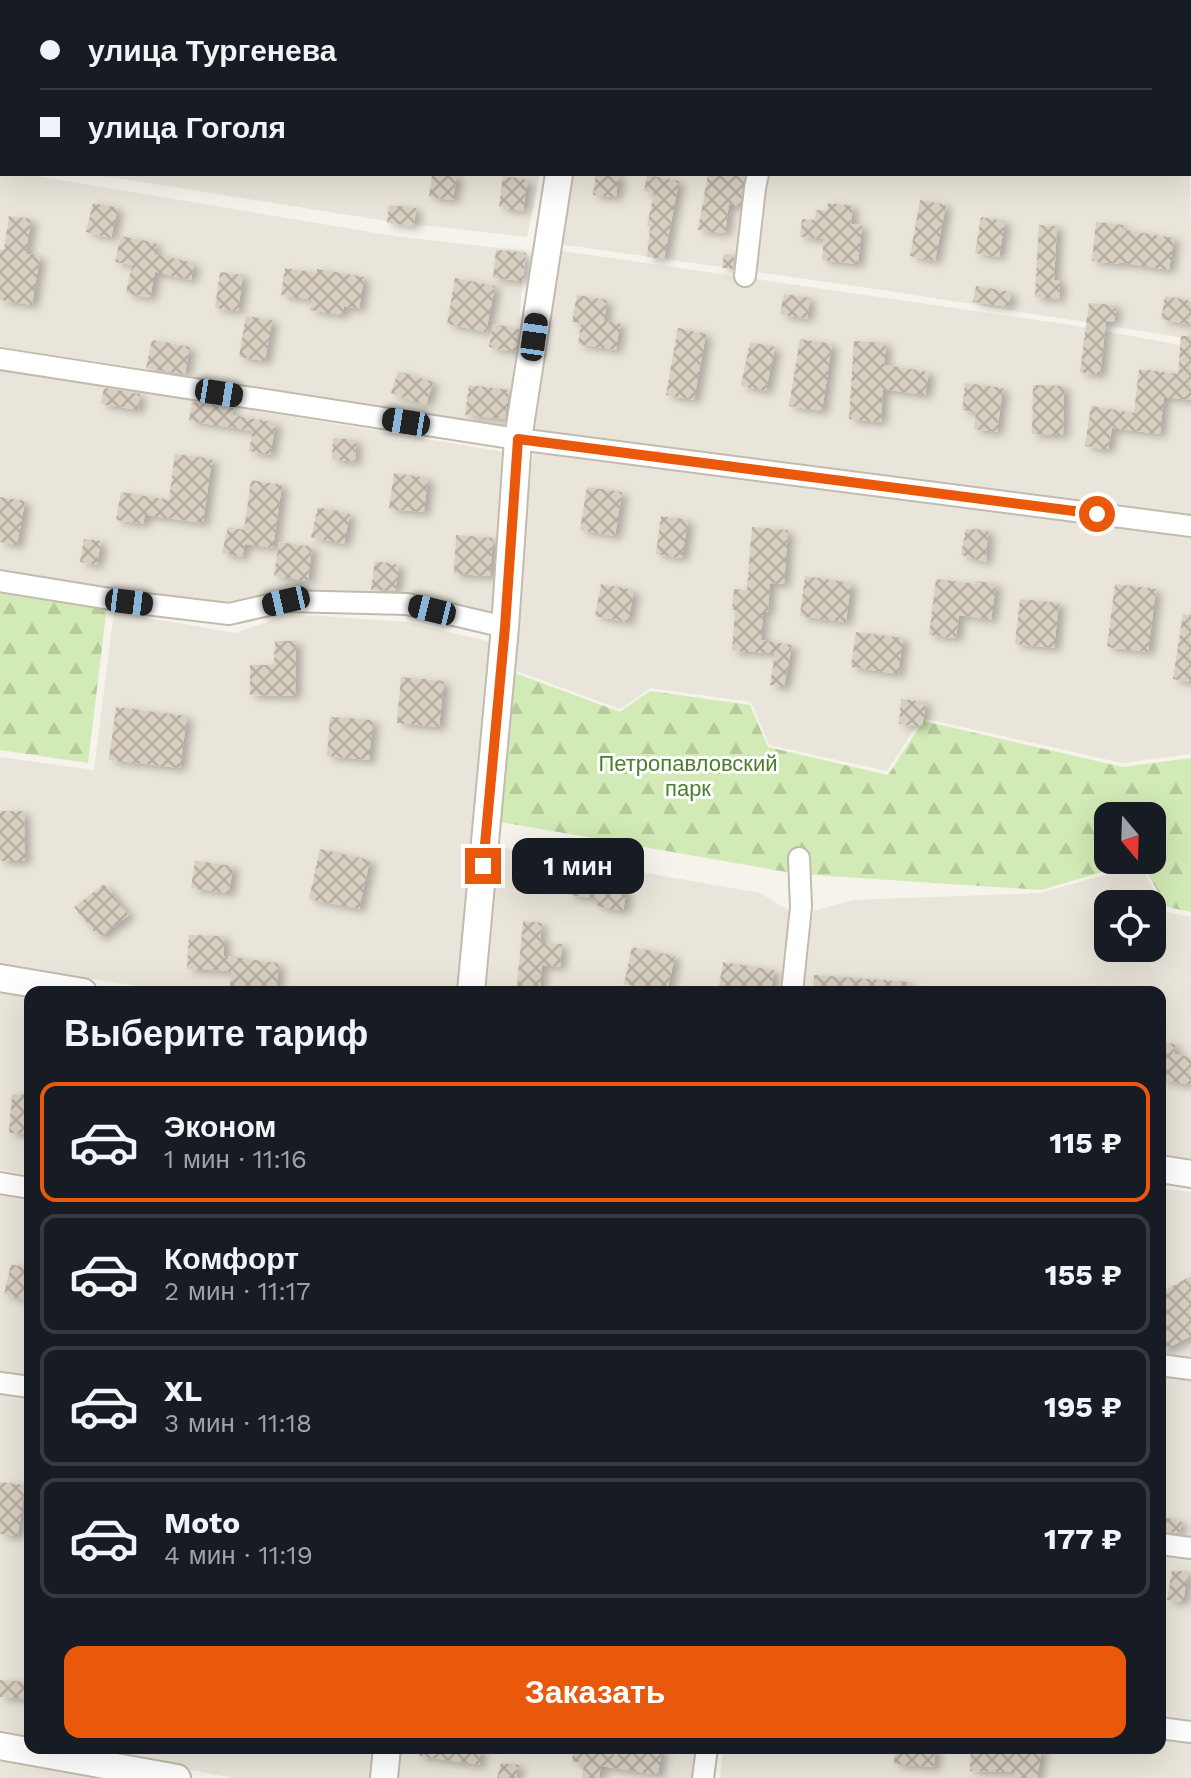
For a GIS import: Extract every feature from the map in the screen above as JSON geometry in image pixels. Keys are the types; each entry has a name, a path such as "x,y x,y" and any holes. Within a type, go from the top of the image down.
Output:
{"street":[{"path":"472,986 505,627 518,439 559,176"},
{"path":"745,276 758,176"},
{"path":"0,359 518,439 1191,526"},
{"path":"0,581 229,614 286,601 407,604 505,627"},
{"path":"793,986 801,907 799,858"},
{"path":"0,978 47,986"},
{"path":"1166,1170 1191,1174"},
{"path":"0,1183 24,1187"},
{"path":"1166,1366 1191,1369"},
{"path":"0,1383 24,1386"},
{"path":"1166,1545 1191,1548"},
{"path":"1166,1729 1191,1732"},
{"path":"0,1746 24,1750"},
{"path":"44,1754 177,1778"},
{"path":"384,1778 386,1754"},
{"path":"703,1778 706,1754"}],"shaded area":[{"path":"0,176 37,176 394,236 526,251 508,425 0,347"},
{"path":"104,176 540,176 527,237 386,221"},
{"path":"564,176 1190,176 1191,339 883,290 552,243"},
{"path":"549,249 1071,325 1191,347 1191,524 521,437"},
{"path":"0,370 510,453 490,618 291,592 221,602 0,571"},
{"path":"534,447 1191,531 1191,754 1122,763 927,719 914,730 887,771 769,745 751,702 651,688 620,709 505,667"},
{"path":"114,612 235,633 290,614 408,622 491,642 460,986 138,986 0,964 0,757 94,770"},
{"path":"500,847 760,893 792,912 785,986 483,986"},
{"path":"1108,874 1145,874 1154,890 1094,890 1094,962 1166,962 1166,910 1191,917 1191,1167 1166,1163 1166,986 804,986 813,911 853,900 1040,893"},
{"path":"0,987 24,991 24,1174 0,1170"},
{"path":"1166,1189 1191,1192 1191,1365 1166,1363"},
{"path":"0,1192 24,1196 24,1378 0,1375"},
{"path":"1166,1373 1191,1377 1191,1539 1166,1536"},
{"path":"0,1394 24,1397 24,1740 0,1735"},
{"path":"1166,1556 1191,1560 1191,1727 1166,1724"},
{"path":"1166,1738 1191,1741 1191,1778 720,1778 722,1754 1166,1754"},
{"path":"104,1754 373,1754 371,1778 234,1778"},
{"path":"386,1754 703,1754 700,1778 383,1778"},
{"path":"0,1757 134,1778 0,1778"}],"green space":[{"path":"0,590 107,606 88,763 0,750"},
{"name":"Петропавловский парк","path":"504,669 620,712 650,691 750,705 768,747 888,775 923,721 1123,767 1191,758 1191,912 1167,907 1166,890 1157,890 1148,874 1166,874 1166,802 1094,802 1096,874 1041,890 798,874 489,820"}],"building":[{"path":"432,176 457,176 453,200 429,197"},
{"path":"503,176 528,180 523,211 499,207"},
{"path":"596,176 619,176 616,197 593,195"},
{"path":"647,176 679,181 664,259 647,257 650,227 647,226 654,193 644,191"},
{"path":"708,176 745,176 740,206 729,204 725,233 698,230"},
{"path":"920,200 946,205 935,261 910,256"},
{"path":"93,203 118,208 111,238 86,232"},
{"path":"828,203 853,206 851,224 862,225 858,264 822,260 824,239 800,237 802,219 815,220 816,210 827,211"},
{"path":"389,205 416,208 414,226 387,223"},
{"path":"9,216 31,219 26,254 40,256 32,305 0,300 0,249 4,250"},
{"path":"981,217 1005,221 999,257 975,253"},
{"path":"1096,222 1123,225 1123,230 1174,238 1169,270 1092,261"},
{"path":"1039,225 1057,226 1054,280 1060,280 1059,299 1035,297"},
{"path":"121,236 156,243 154,254 194,263 191,280 155,272 150,298 126,293 132,265 115,262"},
{"path":"496,250 526,253 523,281 493,278"},
{"path":"724,254 734,255 733,269 722,268"},
{"path":"285,268 316,273 317,269 364,277 359,309 344,306 342,315 310,310 312,300 281,295"},
{"path":"220,272 243,275 238,311 215,308"},
{"path":"455,278 495,286 486,332 447,324"},
{"path":"976,286 1011,292 1009,307 973,302"},
{"path":"784,294 810,298 807,319 780,314"},
{"path":"577,295 607,300 604,321 620,323 616,350 578,344 581,323 572,322"},
{"path":"1165,296 1191,301 1191,325 1161,319"},
{"path":"1089,303 1116,305 1114,322 1106,321 1100,375 1080,372"},
{"path":"246,316 272,320 265,361 239,357"},
{"path":"493,324 519,329 515,352 489,347"},
{"path":"678,328 706,334 694,400 666,395"},
{"path":"1181,336 1191,336 1191,400 1164,397 1160,434 1112,428 1108,450 1085,446 1091,406 1134,413 1139,369 1178,374"},
{"path":"800,339 832,344 822,411 789,406"},
{"path":"152,340 190,347 185,374 146,368"},
{"path":"854,341 886,343 884,365 929,372 925,395 883,389 881,422 849,419"},
{"path":"750,342 775,347 766,391 741,386"},
{"path":"398,371 433,382 426,405 391,393"},
{"path":"965,383 1003,388 997,432 974,429 976,412 962,410"},
{"path":"469,385 509,390 505,419 465,415"},
{"path":"1033,385 1064,386 1063,435 1032,434"},
{"path":"104,388 140,394 138,410 101,404"},
{"path":"192,402 233,408 232,415 276,423 270,455 249,451 253,431 189,421"},
{"path":"333,438 356,440 355,462 332,459"},
{"path":"175,454 212,459 203,523 145,515 143,524 116,520 121,492 169,500"},
{"path":"394,473 428,478 424,512 389,509"},
{"path":"251,480 282,485 273,548 245,544 242,557 222,553 228,527 244,530"},
{"path":"587,487 622,492 615,536 580,530"},
{"path":"0,497 25,501 17,545 0,542"},
{"path":"318,507 350,514 344,544 311,537"},
{"path":"661,516 688,520 682,558 656,554"},
{"path":"752,527 788,530 784,584 770,583 768,612 763,612 761,640 792,645 784,687 770,685 775,653 732,651 734,589 747,590"},
{"path":"966,529 988,530 986,562 961,555"},
{"path":"456,535 493,538 490,576 454,574"},
{"path":"84,539 101,541 97,565 80,562"},
{"path":"279,542 312,547 308,581 274,576"},
{"path":"375,561 399,565 395,591 371,590"},
{"path":"805,576 851,583 846,622 800,616"},
{"path":"936,579 996,584 991,620 959,615 956,638 929,635"},
{"path":"601,584 634,590 628,622 595,616"},
{"path":"1115,584 1156,589 1148,652 1107,647"},
{"path":"1020,599 1059,603 1054,648 1015,644"},
{"path":"1183,614 1191,615 1191,682 1173,679"},
{"path":"856,632 903,638 898,674 851,667"},
{"path":"275,641 296,641 295,696 250,695 250,665 274,665"},
{"path":"401,677 444,681 439,727 397,723"},
{"path":"901,699 926,702 922,727 899,724"},
{"path":"116,707 187,716 180,768 109,760"},
{"path":"330,717 373,720 369,760 327,756"},
{"path":"0,811 24,811 25,861 0,861"},
{"path":"320,849 370,860 359,909 309,899"},
{"path":"575,859 600,862 596,884 627,889 623,911 597,906 598,899 569,895"},
{"path":"195,861 233,866 229,893 191,888"},
{"path":"104,884 129,915 99,938 74,907"},
{"path":"523,921 542,923 540,943 562,944 560,967 542,965 540,986 517,986"},
{"path":"189,935 224,936 224,956 279,963 277,986 230,986 232,971 187,969"},
{"path":"632,947 675,956 668,986 624,984"},
{"path":"723,962 774,970 772,986 719,986"},
{"path":"814,975 909,982 909,986 813,986"},
{"path":"1166,1043 1176,1044 1174,1054 1191,1057 1191,1085 1166,1081"},
{"path":"12,1094 24,1095 24,1134 9,1133"},
{"path":"11,1264 24,1267 24,1299 4,1294"},
{"path":"1191,1276 1191,1336 1166,1349 1166,1290"},
{"path":"0,1482 24,1485 18,1536 0,1534"},
{"path":"1166,1518 1182,1522 1179,1533 1166,1532"},
{"path":"1172,1570 1188,1572 1183,1602 1167,1600"},
{"path":"0,1680 24,1682 24,1699 0,1697"},
{"path":"419,1754 480,1754 479,1765"},
{"path":"573,1754 661,1754 658,1775 601,1766 599,1778 582,1778 584,1763 572,1761"},
{"path":"895,1754 935,1754 934,1767 894,1764"},
{"path":"971,1754 1041,1754 1037,1778 1014,1778 1015,1772 970,1771"},
{"path":"501,1763 519,1765 516,1778 497,1778"}],"route":[{"path":"483,866 505,627 518,439 1097,514"}]}
